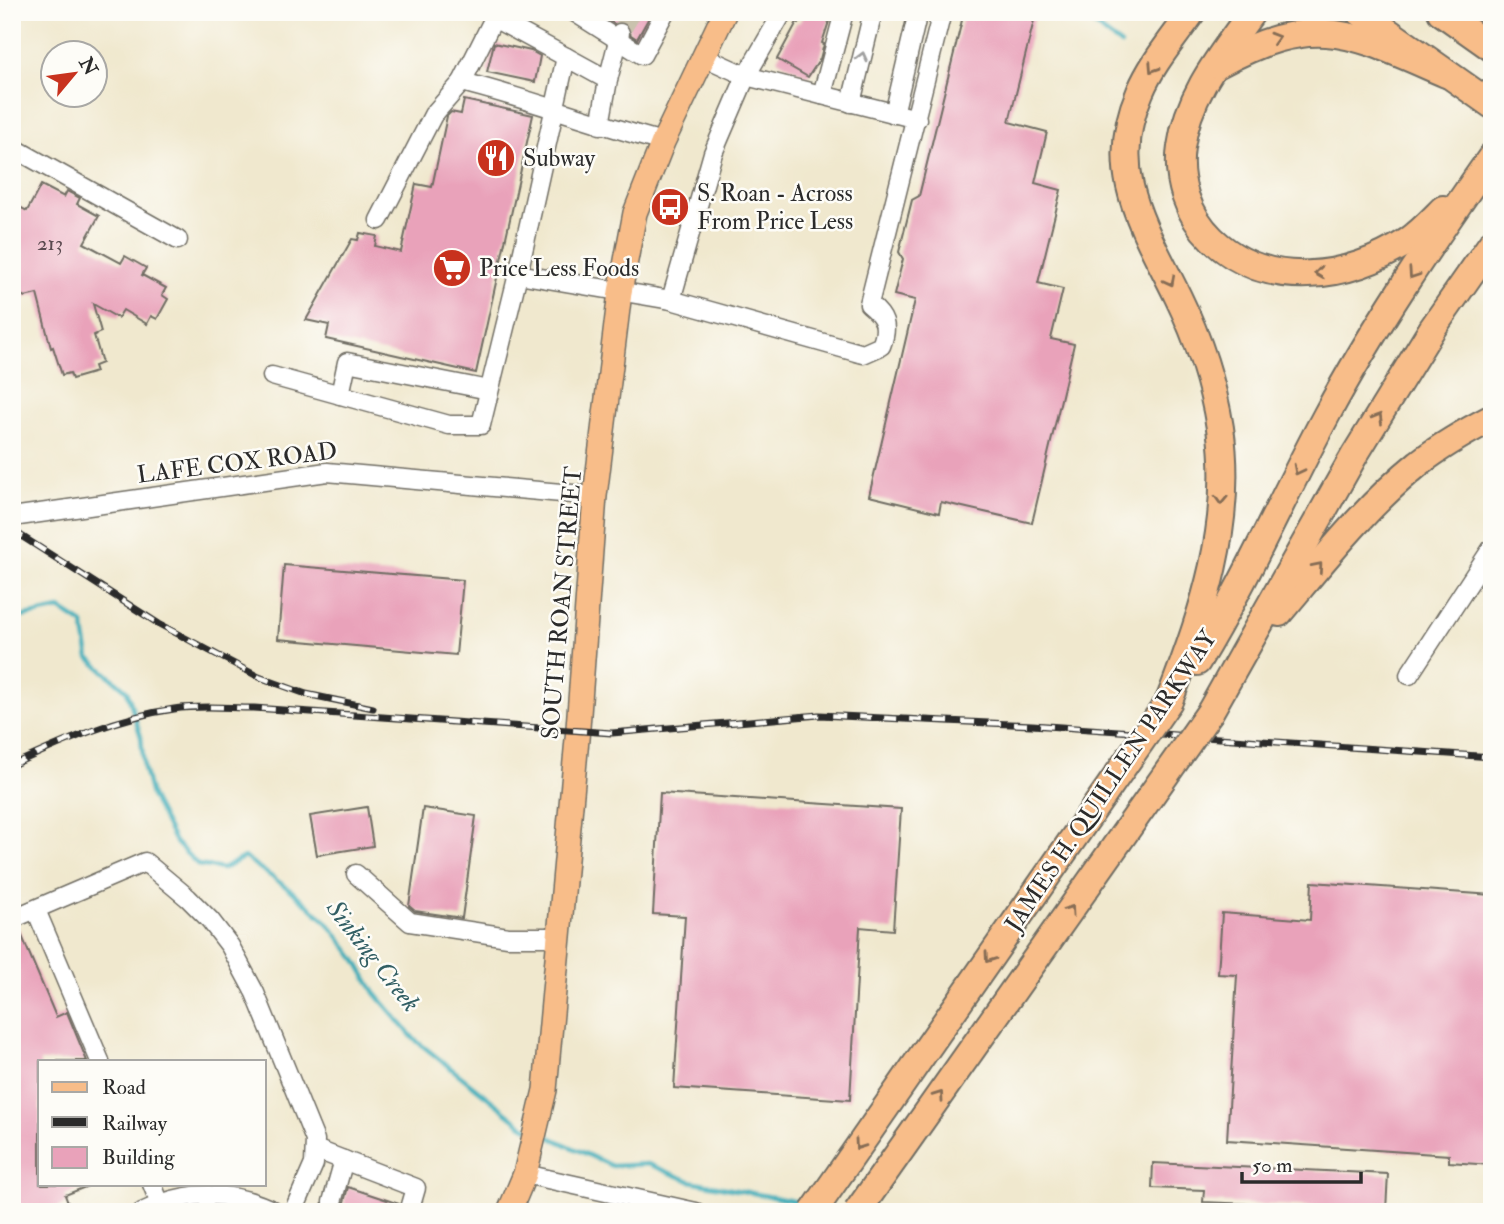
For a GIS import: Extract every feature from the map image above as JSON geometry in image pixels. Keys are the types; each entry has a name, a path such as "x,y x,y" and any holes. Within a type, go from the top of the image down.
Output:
{"highway":[{"path":"1252,12 1193,100 1180,148 1180,170 1191,213 1221,248 1243,263 1268,272 1300,275 1335,271 1374,259 1416,235 1485,166"},
{"path":"1360,12 1492,105"},
{"path":"1441,12 1492,48"},
{"path":"1169,701 1197,626 1218,546 1222,469 1220,429 1203,358 1192,329 1148,240 1135,207 1127,173 1126,149 1131,118 1140,92 1150,72 1188,16"},
{"path":"1213,67 1247,49 1279,37 1295,33 1328,32 1372,42 1446,74"},
{"name":"JAMES H. QUILLEN PARKWAY","path":"813,1212 1201,655 1356,363 1485,166"},
{"name":"JAMES H. QUILLEN PARKWAY","path":"857,1212 1210,712 1354,456 1432,329 1492,243"},
{"path":"1241,656 1352,527 1388,490 1420,462 1492,418"}],"main road":[{"name":"SOUTH ROAN STREET","path":"509,1212 528,1164 545,1090 578,728 595,496 620,292 635,213 663,142 725,12"}],"street":[{"path":"579,14 620,36 642,55 665,12"},
{"path":"671,300 713,153 746,76 783,12"},
{"path":"822,95 844,12"},
{"path":"851,103 873,12"},
{"path":"894,114 918,12"},
{"path":"518,274 671,300 863,354 881,346 886,334 886,323 880,312 869,304 942,12"},
{"path":"379,220 433,115 463,82 494,18 608,80"},
{"path":"600,125 620,36"},
{"path":"702,56 746,76 917,119"},
{"path":"272,376 449,425 481,425 566,57"},
{"path":"463,82 524,97 600,125 663,142"},
{"path":"12,148 178,240"},
{"path":"340,395 347,362 489,390"},
{"name":"LAFE COX ROAD","path":"12,517 327,472 595,496"},
{"path":"1409,675 1492,548"},
{"path":"12,919 145,862 167,878 210,920 230,946 255,993 312,1129 314,1164 293,1212"},
{"path":"356,874 410,922 508,937 559,937"},
{"path":"36,910 100,1060"},
{"path":"315,1149 416,1188 409,1212"},
{"path":"334,1212 332,1202 344,1160"},
{"path":"528,1164 696,1212"},
{"path":"153,1186 162,1208"},
{"path":"142,1212 162,1208 179,1197 222,1195 247,1199 276,1212"}],"building":[{"path":"596,12 652,12 637,39 631,35 627,24 614,24"},
{"path":"805,12 832,12 820,59 808,77 777,59"},
{"path":"964,12 1036,12 1009,122 1047,132 1035,183 1061,190 1038,283 1063,289 1051,339 1074,344 1032,523 941,502 939,513 869,496 915,300 894,295 903,259 899,252 912,200 919,196"},
{"path":"494,43 531,51 540,56 535,82 487,72"},
{"path":"464,100 533,115 476,373 326,339 329,325 306,320 352,239 358,240 360,233 377,236 375,246 401,252 416,184 432,187 447,116 451,112 461,114"},
{"path":"41,185 64,197 67,191 80,198 77,204 99,216 84,243 121,263 125,256 146,268 142,275 166,288 162,295 168,299 157,319 151,316 147,324 123,310 118,318 93,304 101,332 94,335 102,363 94,366 96,372 72,379 70,373 62,375 53,347 51,348 37,294 25,297 15,292 12,283 12,203 27,211"},
{"path":"284,565 463,580 456,655 278,639"},
{"path":"660,793 901,809 893,930 860,927 850,1100 674,1088 685,916 653,914"},
{"path":"367,807 373,846 317,855 310,816"},
{"path":"423,808 476,816 462,918 415,911 409,906"},
{"path":"1312,882 1492,895 1492,1165 1449,1162 1449,1155 1227,1140 1237,975 1218,974 1222,913 1310,920"},
{"path":"19,929 56,1017 67,1012 87,1060 38,1060 38,1186 88,1186 65,1195 68,1203 47,1212 12,1212 12,930"},
{"path":"1153,1163 1388,1174 1386,1210 1203,1202 1204,1190 1152,1188"},
{"path":"348,1187 399,1204 398,1212 355,1212 345,1208"}],"waterway":[{"path":"1080,14 1121,45"},
{"name":"Sinking Creek","path":"12,614 21,617 60,609 83,624 89,658 127,691 141,737 144,768 151,796 175,842 198,865 223,869 244,857 293,892 328,923 356,960 375,993 414,1039 528,1128"},
{"name":"Sinking Creek","path":"543,1134 612,1166 648,1164 690,1181 809,1204"},
{"name":"Sinking Creek","path":"828,1208 843,1212"}],"tunnel":[{"path":"621,31 633,12"}],"railway":[{"path":"12,530 159,624 259,677 306,694 373,708"},
{"path":"12,765 112,724 153,713 204,707 254,708 612,733 819,715 1032,725 1492,757"}],"place":[{"name":"Subway","path":"496,158"},
{"name":"S. Roan - Across From Price Less","path":"670,207"},
{"name":"Price Less Foods","path":"452,268"}]}
